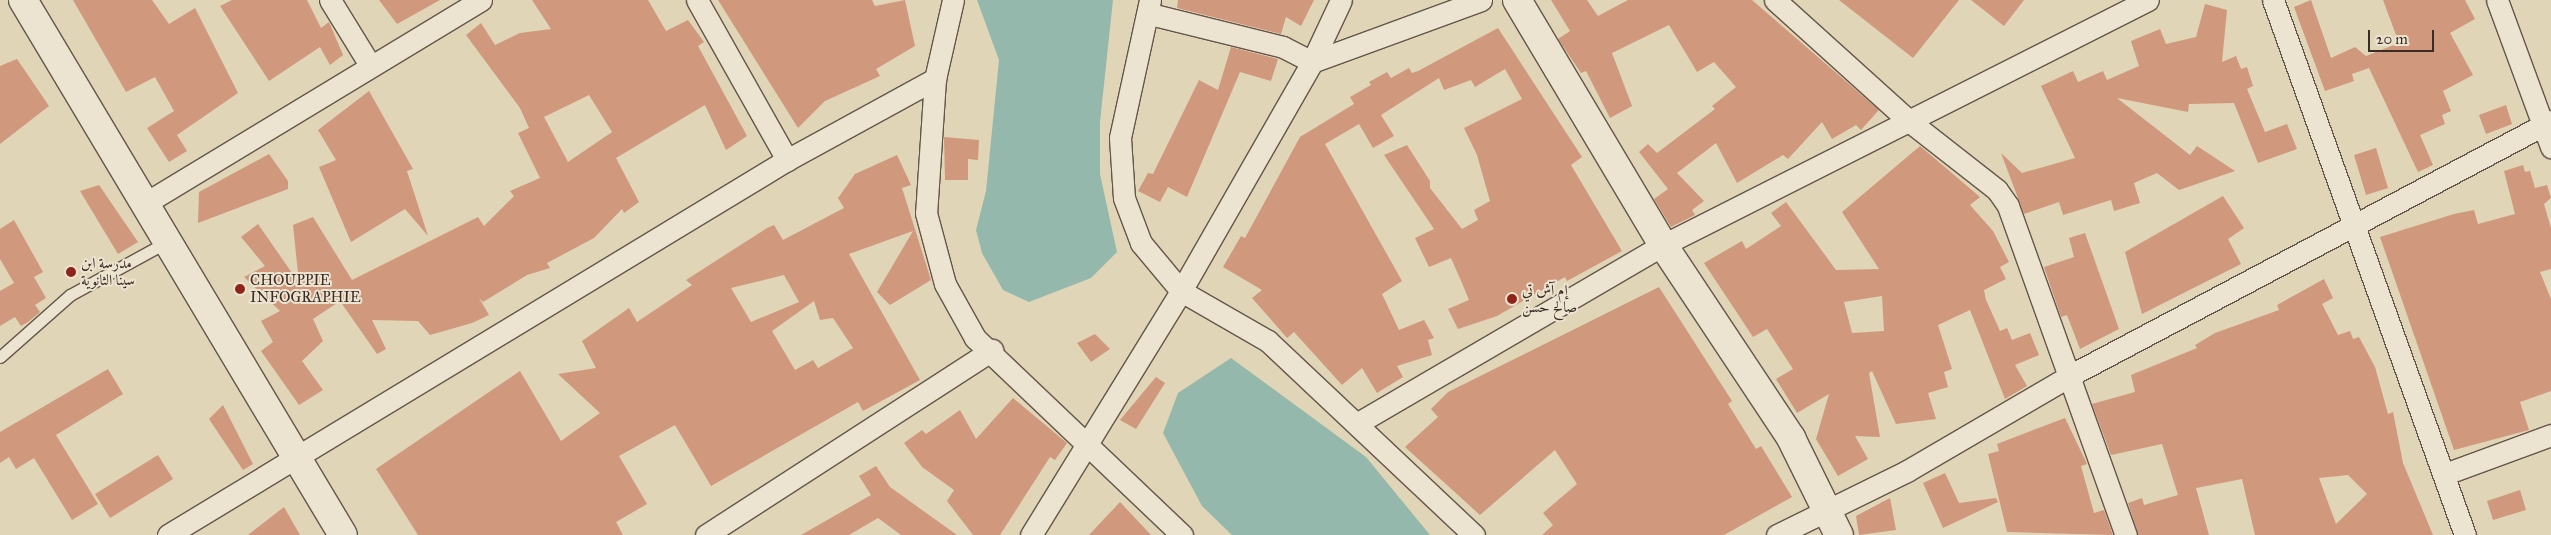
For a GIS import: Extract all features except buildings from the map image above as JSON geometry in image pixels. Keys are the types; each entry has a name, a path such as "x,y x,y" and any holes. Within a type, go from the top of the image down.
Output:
{"street":[{"path":"23,0 343,535"},
{"path":"330,0 370,65"},
{"path":"144,204 370,65 481,0"},
{"path":"698,0 787,160"},
{"path":"953,0 935,79 926,213 945,284 975,338 992,350 1182,535"},
{"path":"1031,535 1086,441 1181,291 1312,62 1341,0"},
{"path":"1474,535 1358,423 1268,341 1181,291 1141,243 1124,198 1120,138 1150,7 1283,47 1312,62 1481,0"},
{"path":"1517,0 1663,245 1790,438 1828,507 1839,535"},
{"path":"1775,0 1909,121 1997,190 2008,206 2071,374 2126,535"},
{"path":"1358,423 1663,245 2148,0"},
{"path":"2273,0 2356,224 2465,535"},
{"path":"2497,0 2547,123 2551,147"},
{"path":"168,535 295,455 787,160 935,79"},
{"path":"1777,535 1828,507 1907,471 2071,374 2547,123"},
{"path":"706,535 992,350"},
{"path":"2445,474 2551,435"}],"lane":[{"path":"0,356 70,295 166,242"}],"water":[{"path":"977,0 1113,0 1100,122 1100,174 1117,252 1091,278 1029,302 1003,290 982,253 976,230 986,191 999,60"},
{"path":"1231,358 1366,457 1430,535 1232,535 1202,506 1163,433 1178,393"}],"place":[{"name":"مدرسة ابن سينا الثانوية","path":"71,272"},
{"name":"CHOUPPIE INFOGRAPHIE","path":"240,289"},
{"name":"إم آش تي صالح حسن","path":"1512,299"}]}
